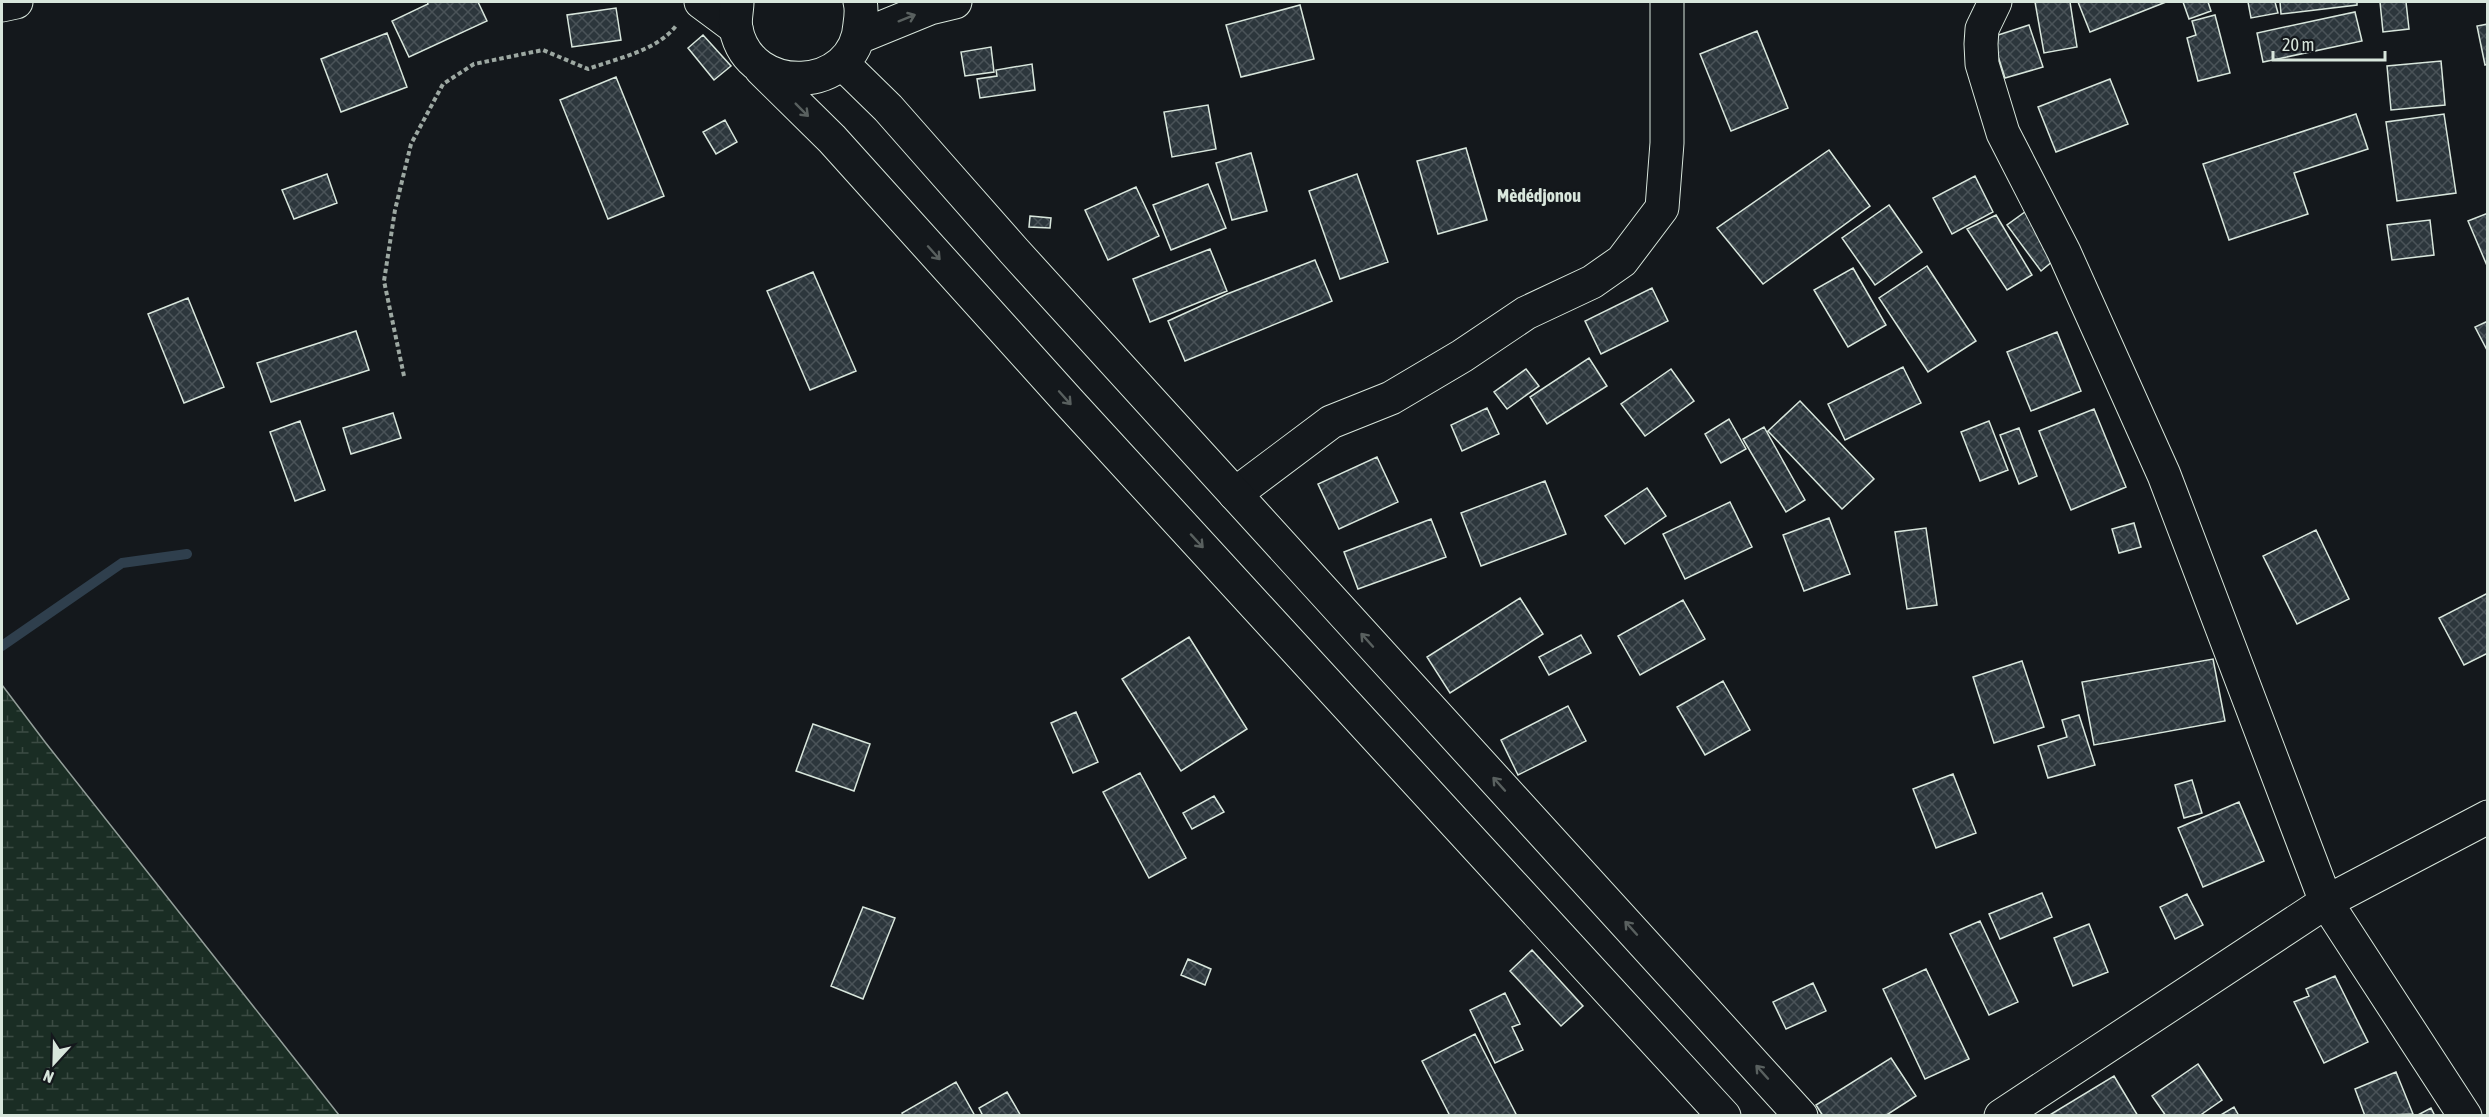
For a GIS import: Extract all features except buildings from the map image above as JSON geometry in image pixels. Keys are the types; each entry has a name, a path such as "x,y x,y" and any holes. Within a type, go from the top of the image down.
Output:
{"main road":[{"path":"2,5 16,2"},
{"path":"860,2 851,50 888,108 1014,251 1801,1116"},
{"path":"761,69 788,80 818,78 851,50 930,8 955,2"},
{"path":"1235,494 1331,422 1391,398 1462,356 1526,313 1592,282 1622,261 1662,208 1667,143 1666,2"},
{"path":"1995,2 1982,29 1982,64 2003,133 2064,252 2164,475 2326,902 2465,1116"},
{"path":"690,11 736,15 745,51 761,69 832,139 1085,419 1724,1116"},
{"path":"2001,1116 2326,902 2487,817"}],"path":[{"path":"404,376 384,281 395,210 411,144 443,84 474,64 543,50 588,69 666,39 690,11"}],"green space":[{"path":"2,685 45,742 339,1115 2,1115"}],"waterway":[{"path":"2,646 122,563 187,554"}],"district":[{"name":"Mèdédjonou","path":"1539,195"}]}
